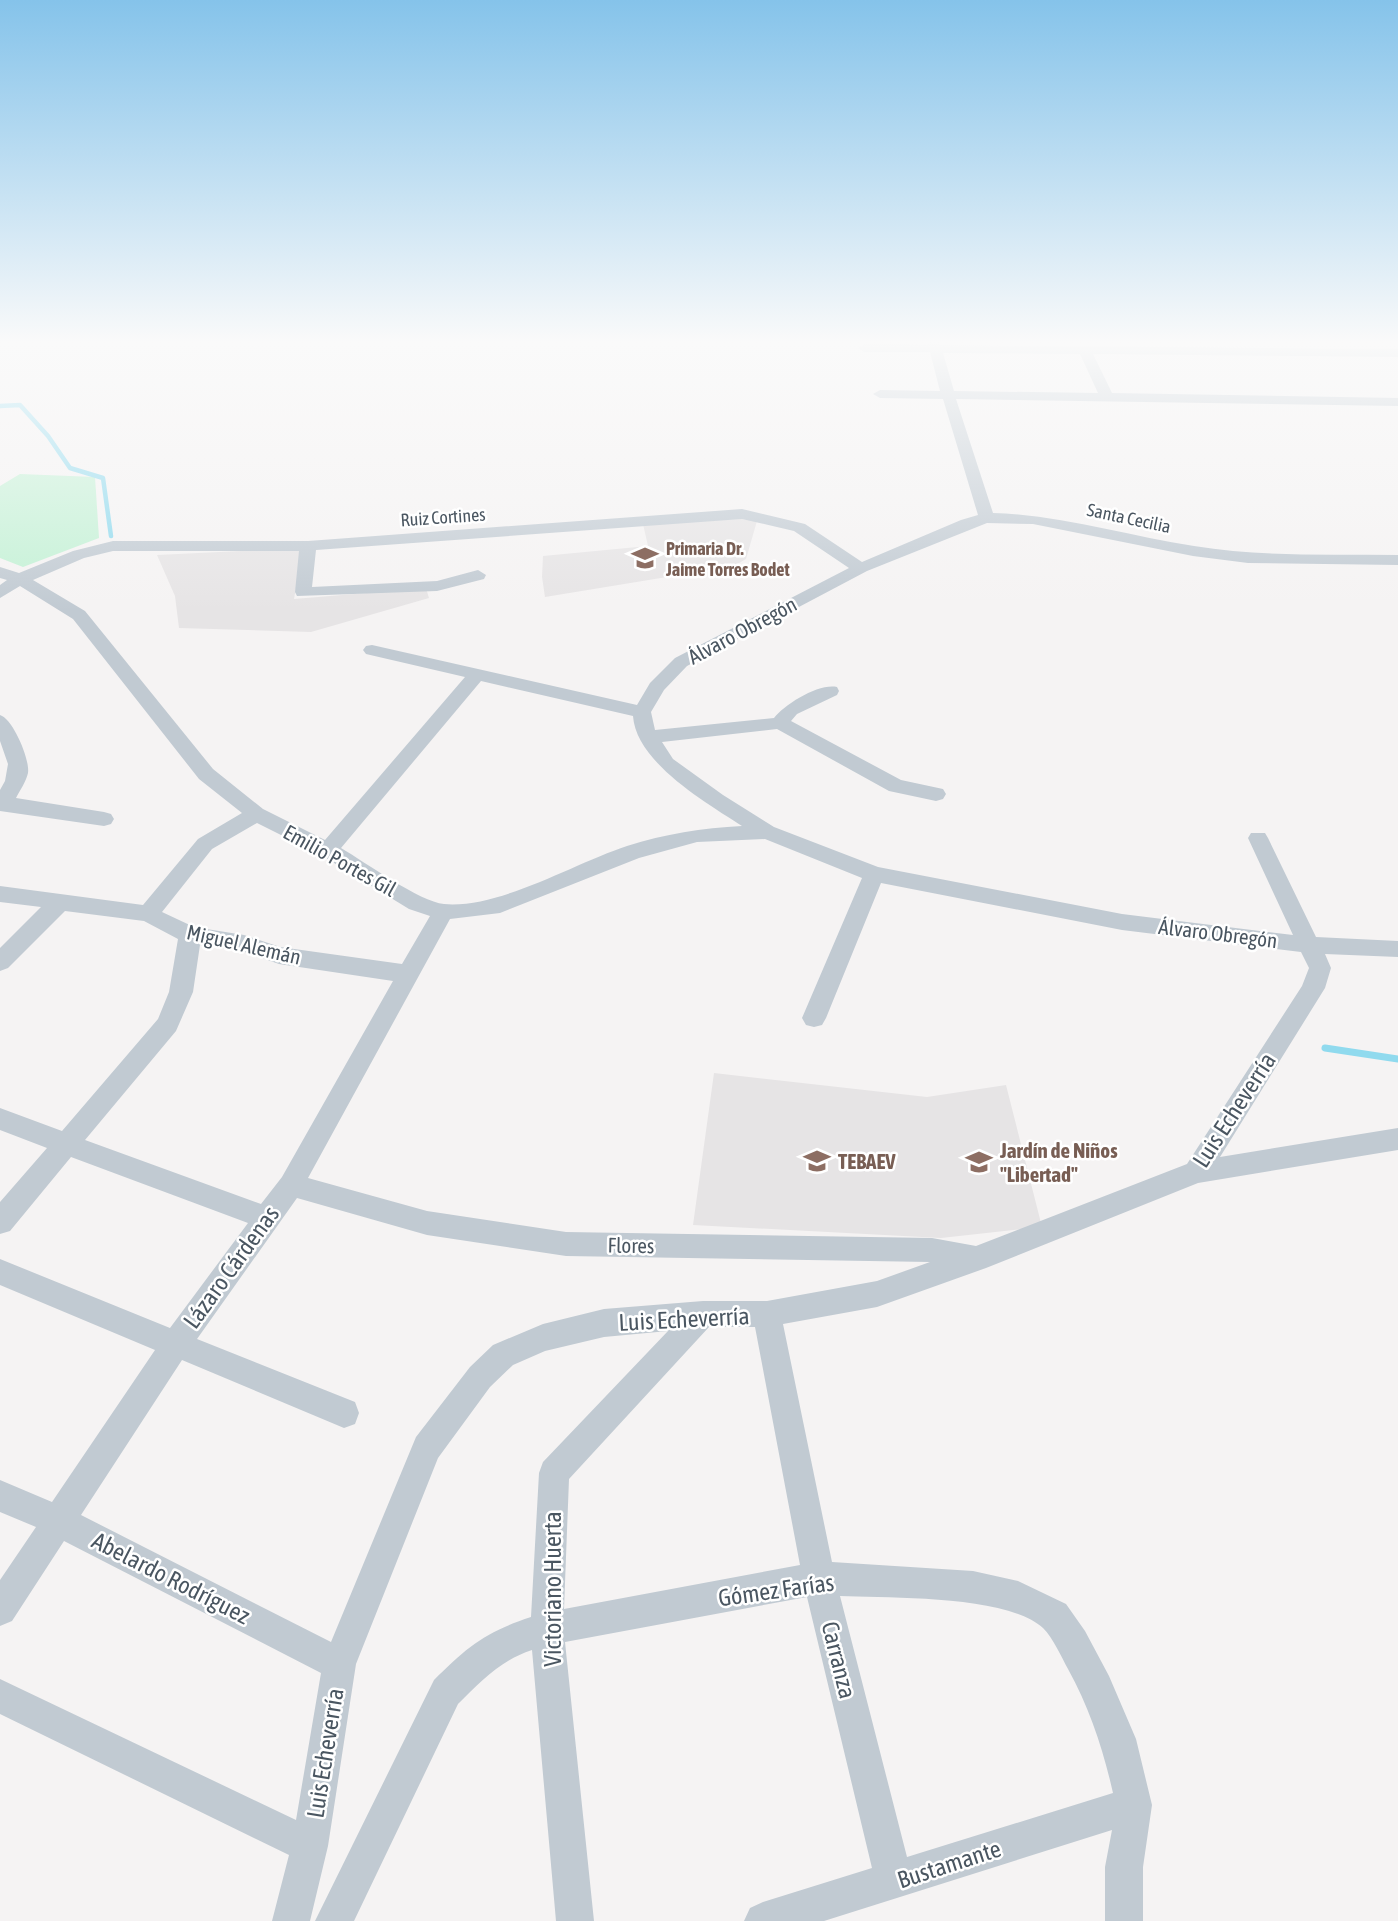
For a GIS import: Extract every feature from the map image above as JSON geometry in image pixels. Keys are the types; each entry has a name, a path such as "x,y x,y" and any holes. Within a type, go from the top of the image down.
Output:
{"street":[{"path":"959,432 987,518"},
{"name":"Ruiz Cortines","path":"0,593 20,579 79,554 113,546 308,546 742,514 799,527 861,568"},
{"name":"Santa Cecilia","path":"861,568 967,523 987,518 1033,519 1193,551 1248,558 1398,561"},
{"path":"308,546 303,592 436,590 478,575"},
{"name":"Álvaro Obregón","path":"861,568 681,662 656,687 642,712 643,726 648,737 666,763 716,800 767,832 874,874 1122,922 1309,945 1398,948"},
{"name":"Emilio Portes Gil","path":"0,572 20,579 79,615 206,774 256,814 328,850 416,903 443,912 492,907 633,852 697,835 767,832"},
{"path":"372,650 642,712"},
{"path":"328,850 478,673"},
{"path":"780,723 790,710 830,691"},
{"path":"0,721 15,751 20,774 4,793 104,819"},
{"path":"648,737 780,723 896,786 936,794"},
{"path":"148,914 205,844 256,814"},
{"path":"1258,838 1309,945"},
{"path":"814,1018 874,874"},
{"name":"Miguel Alemán","path":"0,894 148,914 190,935 244,943 279,955 408,974"},
{"path":"0,962 61,901"},
{"name":"Lázaro Cárdenas","path":"0,1609 175,1345 291,1185 443,912"},
{"path":"0,1222 168,1024 181,992 190,935"},
{"name":"Luis Echeverría","path":"291,1921 310,1846 339,1664 427,1448 480,1377 503,1355 543,1338 604,1324 703,1314 767,1314 877,1294 976,1259 1196,1172 1313,988 1320,968 1309,945"},
{"path":"0,1119 266,1218"},
{"path":"1196,1172 1398,1139"},
{"name":"Flores","path":"291,1185 427,1223 566,1244 932,1250 976,1259"},
{"path":"0,1272 344,1413"},
{"name":"Victoriano Huerta","path":"575,1921 547,1629 554,1473 703,1314"},
{"name":"Carranza","path":"767,1314 819,1578 894,1881"},
{"name":"Abelardo Rodríguez","path":"0,1496 57,1520 339,1664"},
{"name":"Gómez Farías","path":"334,1921 446,1692 474,1664 503,1643 547,1629 819,1578 973,1587 1018,1597 1054,1616 1073,1643 1097,1688 1118,1739 1134,1805 1124,1867 1124,1921"},
{"path":"0,1696 310,1846"},
{"name":"Bustamante","path":"763,1921 1134,1805"}],"shaded area":[{"name":"Primaria Dr. Jaime Torres Bodet","path":"741,519 757,521 746,559 734,566 545,597 543,556 648,546 643,524"},
{"path":"303,548 294,599 426,588 429,598 311,632 179,628 175,596 157,555"},
{"name":"TEBAEV","path":"714,1073 927,1097 1006,1085 1042,1227 941,1238 693,1225"}],"green space":[{"path":"20,474 95,477 99,538 23,567 0,558 0,486"}],"waterway":[{"path":"44,432 70,468 103,478 111,536"},
{"path":"1325,1048 1398,1059"}],"place":[{"name":"Primaria Dr. Jaime Torres Bodet","path":"645,558"},
{"name":"TEBAEV","path":"817,1161"},
{"name":"Jardín de Niños \"Libertad\"","path":"979,1162"}]}
